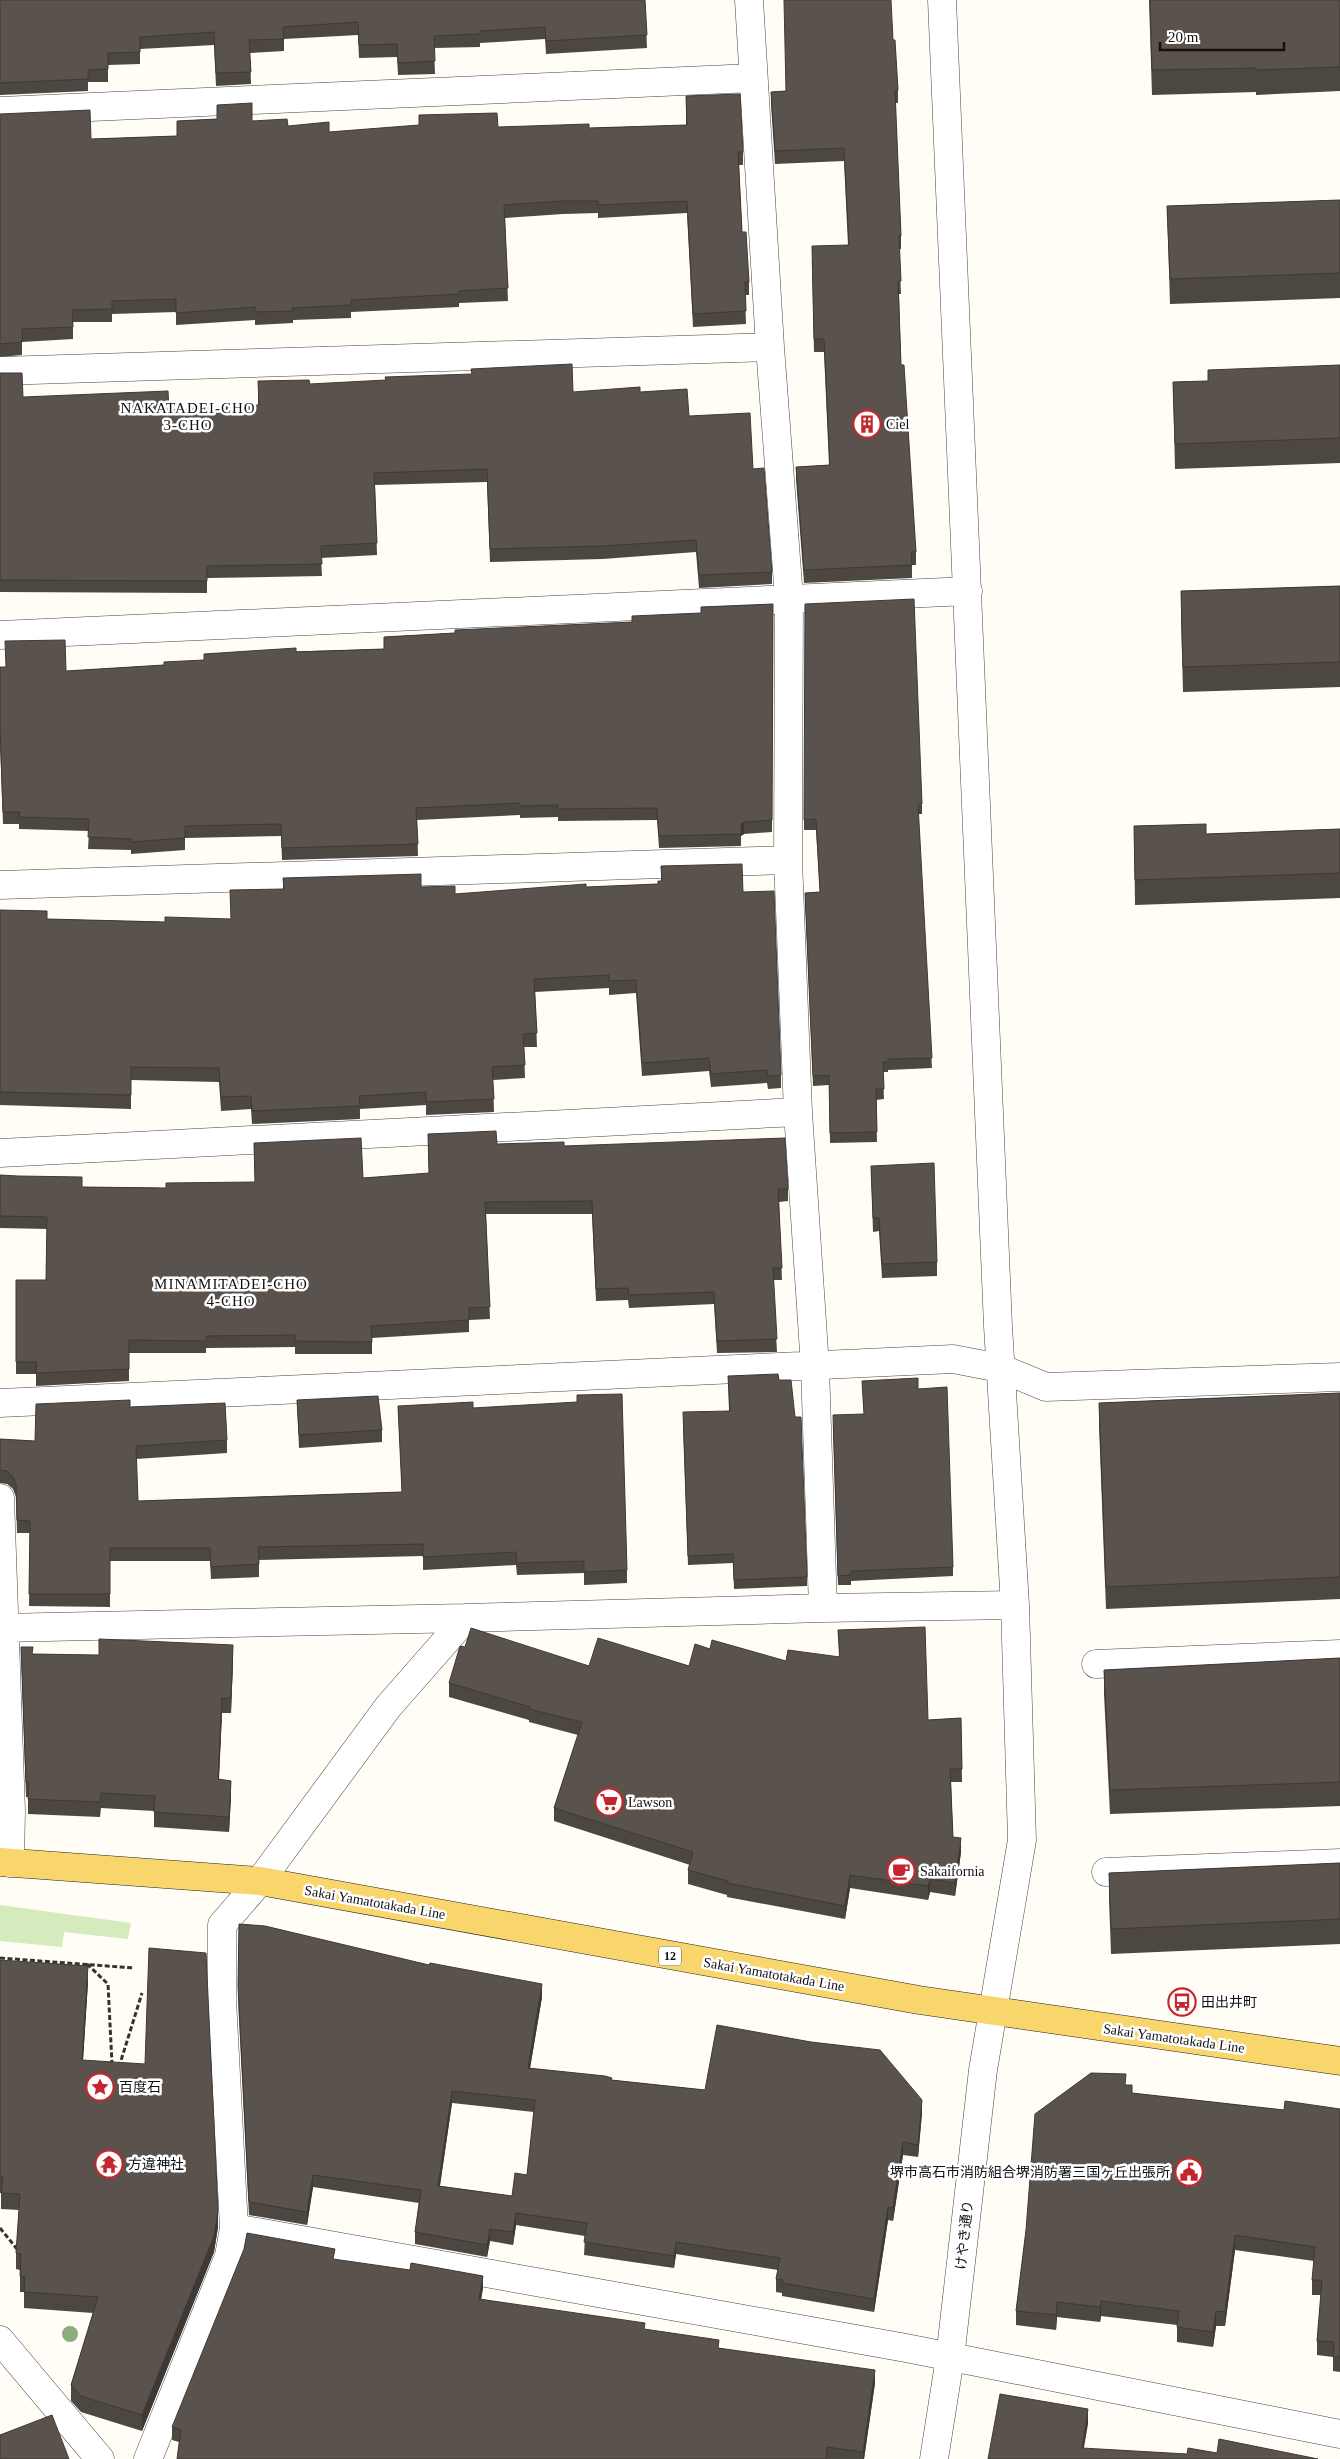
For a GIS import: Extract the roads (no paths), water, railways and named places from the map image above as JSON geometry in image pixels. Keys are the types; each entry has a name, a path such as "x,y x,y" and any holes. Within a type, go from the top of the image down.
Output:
{"main road":[{"name":"Sakai Yamatotakada Line","path":"5,1863 260,1881 813,1982 993,2011 1340,2062"}],"street":[{"path":"749,0 770,347 789,598 788,860 798,1112 815,1367 823,1608"},
{"name":"けやき通り","path":"934,2459 950,2358 983,2070 1022,1840 1015,1605 1000,1368 942,0"},
{"path":"0,111 754,78"},
{"path":"0,371 770,347"},
{"path":"0,635 968,591"},
{"path":"0,884 788,860"},
{"path":"0,1153 798,1112"},
{"path":"0,1403 815,1367 953,1359 1000,1368 1046,1387 1340,1377"},
{"path":"0,1498 2,1628 11,1811 5,1863"},
{"path":"2,1628 1015,1605"},
{"path":"148,2459 229,2256 234,2228 222,1999 222,1924 260,1881 388,1706 466,1618"},
{"path":"1096,1664 1340,1654"},
{"path":"1106,1872 1340,1863"},
{"path":"234,2228 896,2346 1340,2434"},
{"path":"0,2340 100,2459"}],"place":[{"name":"Ciel","path":"867,424"},
{"name":"Lawson","path":"609,1802"},
{"name":"Sakaifornia","path":"901,1871"},
{"name":"田出井町","path":"1182,2002"},
{"name":"百度石","path":"100,2087"},
{"name":"方違神社","path":"109,2164"},
{"name":"堺市高石市消防組合堺消防署三国ヶ丘出張所","path":"1189,2172"}],"district":[{"name":"NAKATADEI-CHO 3-CHO","path":"188,416"},
{"name":"MINAMITADEI-CHO 4-CHO","path":"231,1292"}]}
